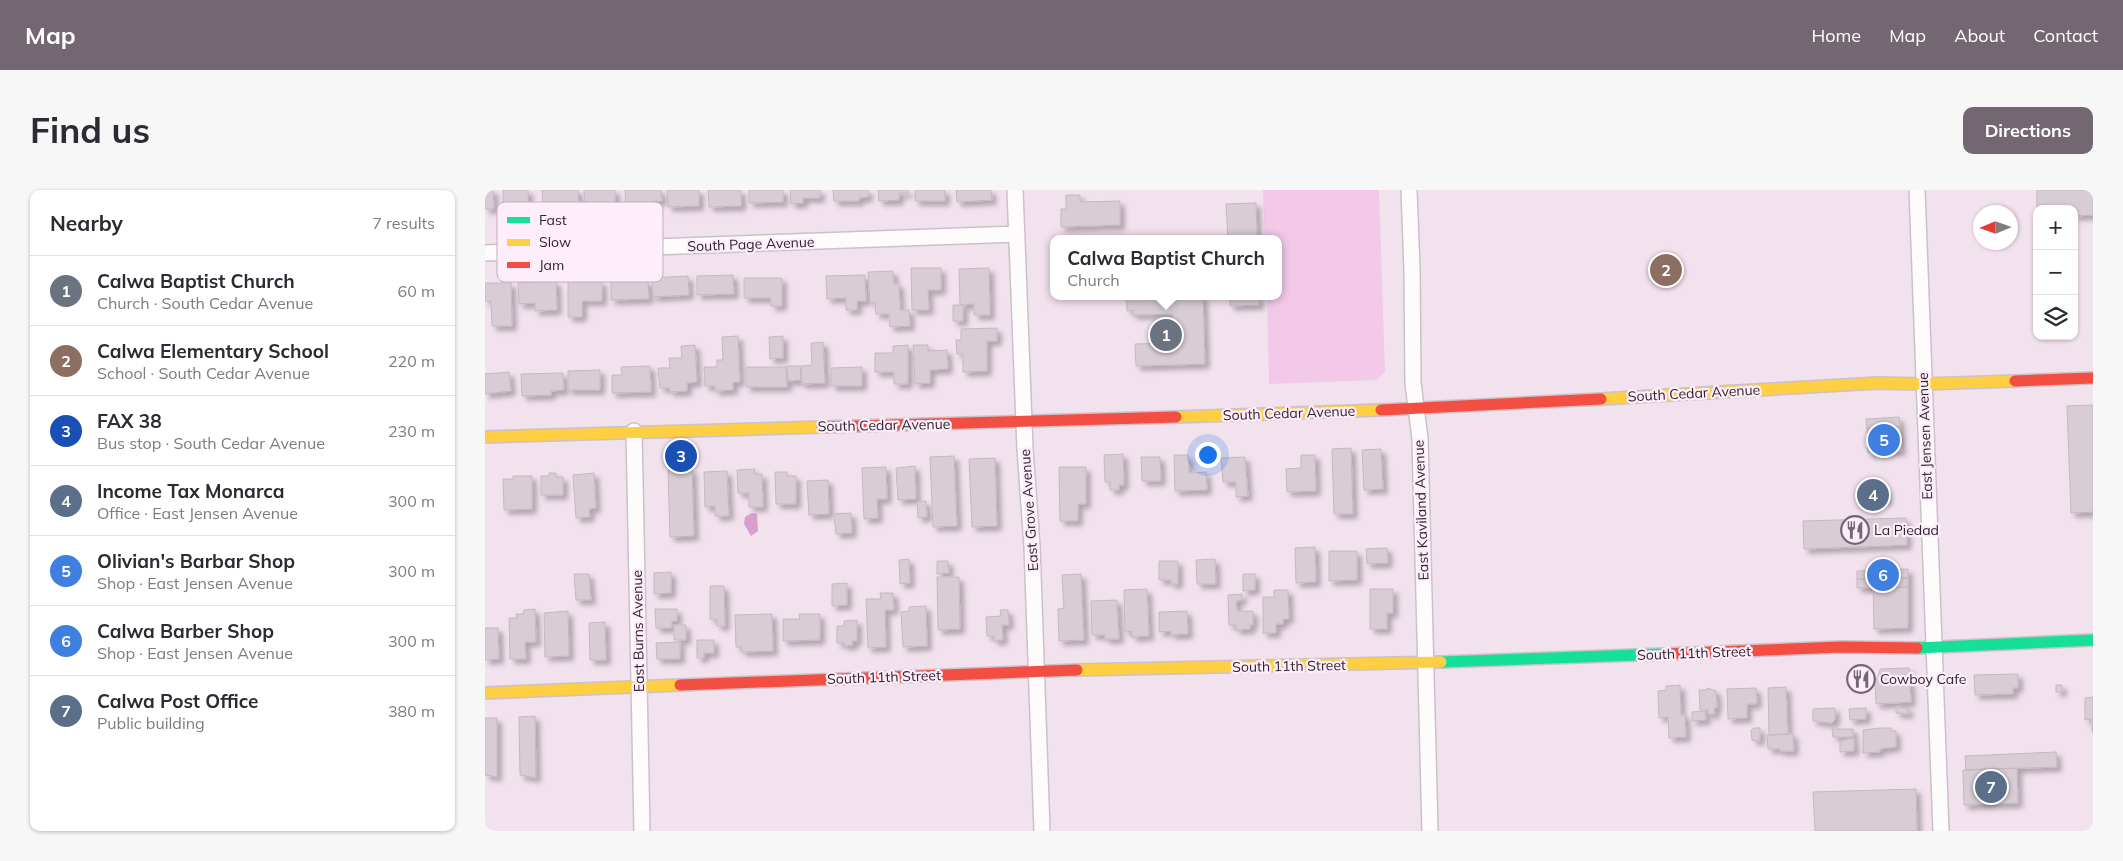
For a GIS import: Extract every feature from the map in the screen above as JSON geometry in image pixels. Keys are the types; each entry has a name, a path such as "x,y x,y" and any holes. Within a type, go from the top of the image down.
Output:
{"main road":[{"name":"South Cedar Avenue","path":"485,437 634,431 1024,422 1415,409 1877,383 1923,384 2093,378"},
{"name":"South 11th Street","path":"485,693 1037,671 1425,663 1824,648 1933,648 2093,640"}],"street":[{"name":"East Grove Avenue","path":"1015,190 1024,422 1032,546 1042,831"},
{"name":"East Kaviland Avenue","path":"1409,190 1413,383 1420,439 1430,831"},
{"name":"East Jensen Avenue","path":"1917,190 1941,831"},
{"name":"South Page Avenue","path":"663,247 1017,234"},
{"name":"East Burns Avenue","path":"634,431 641,831"}],"shaded area":[{"path":"1263,190 1379,190 1385,372 1377,380 1269,384 1267,300 1282,300 1282,235 1265,235"},
{"path":"752,513 757,514 758,531 751,536 744,524 745,517"}],"building":[{"path":"485,190 493,190 494,209 485,209"},
{"path":"503,190 528,190 529,202 503,202"},
{"path":"542,190 578,190 579,202 543,202"},
{"path":"584,190 615,190 615,202 585,202"},
{"path":"625,190 661,190 662,201 626,202"},
{"path":"667,190 699,190 699,206 668,207"},
{"path":"708,190 741,190 741,206 709,207"},
{"path":"749,190 783,190 783,202 749,203"},
{"path":"790,190 820,190 820,198 803,198 803,203 791,204"},
{"path":"833,190 868,190 868,197 859,198 859,201 834,201"},
{"path":"878,190 908,190 908,193 899,193 899,200 879,201"},
{"path":"915,190 945,190 945,201 915,201"},
{"path":"956,190 991,190 992,200 957,202"},
{"path":"2037,190 2093,190 2093,215 2078,216 2078,205 2037,205"},
{"path":"1066,195 1080,195 1080,202 1120,201 1120,225 1061,227 1061,209 1066,209"},
{"path":"1256,203 1257,235 1228,235 1226,204"},
{"path":"911,268 941,268 941,290 928,290 929,310 912,310"},
{"path":"989,268 990,315 974,315 974,304 960,305 959,269"},
{"path":"893,271 894,284 899,284 900,310 909,310 910,326 890,327 889,314 876,314 875,302 870,302 868,272"},
{"path":"733,275 734,294 697,295 697,276"},
{"path":"865,275 866,301 857,301 857,310 846,310 846,298 827,299 826,276"},
{"path":"688,276 689,295 653,297 652,282 663,282 663,277"},
{"path":"744,278 782,278 782,306 771,306 771,298 744,298"},
{"path":"556,282 557,310 535,311 535,303 519,304 518,283"},
{"path":"568,282 602,282 602,301 582,301 582,317 568,317"},
{"path":"611,282 648,282 649,299 611,300"},
{"path":"485,283 511,283 512,326 492,326 491,301 485,301"},
{"path":"1126,300 1203,300 1205,364 1136,366 1135,344 1174,343 1173,314 1133,315 1133,310 1127,311"},
{"path":"1230,300 1259,300 1259,305 1230,306"},
{"path":"953,305 963,305 963,321 953,321"},
{"path":"997,328 997,341 987,341 987,371 963,372 963,354 957,354 956,340 961,340 961,329"},
{"path":"738,336 740,382 733,382 733,390 715,391 715,386 705,386 704,367 717,367 717,360 723,360 722,337"},
{"path":"783,336 783,358 770,359 769,337"},
{"path":"823,342 825,383 802,384 801,366 812,365 811,343"},
{"path":"695,345 697,382 687,383 687,391 670,392 670,388 660,388 658,368 670,368 669,358 682,358 681,346"},
{"path":"908,345 908,384 894,384 894,372 875,372 875,353 893,353 893,346"},
{"path":"913,345 928,345 928,351 947,350 948,369 930,370 930,383 915,384"},
{"path":"650,366 651,392 612,393 612,375 622,375 621,367"},
{"path":"787,366 800,366 801,380 788,381"},
{"path":"746,367 786,367 787,387 746,387"},
{"path":"862,367 862,386 831,386 831,368"},
{"path":"600,370 600,390 568,390 568,371"},
{"path":"509,372 511,391 485,394 485,374"},
{"path":"563,373 564,390 551,391 551,395 522,396 521,374"},
{"path":"2093,405 2093,512 2071,513 2067,406"},
{"path":"1899,417 1900,427 1867,429 1866,419"},
{"path":"1900,427 1901,451 1868,453 1867,429"},
{"path":"1351,448 1353,514 1334,514 1332,449"},
{"path":"1381,449 1383,489 1364,490 1362,450"},
{"path":"1123,454 1124,485 1119,485 1119,490 1110,490 1110,482 1105,482 1104,455"},
{"path":"1174,455 1188,455 1189,473 1206,472 1207,490 1175,491"},
{"path":"1301,455 1315,455 1316,491 1287,492 1286,469 1301,468"},
{"path":"954,456 957,526 933,527 930,457"},
{"path":"1141,457 1160,457 1161,481 1142,481"},
{"path":"1245,457 1248,496 1236,497 1236,482 1223,482 1221,458"},
{"path":"995,458 997,526 972,527 969,459"},
{"path":"915,466 916,499 898,500 896,468"},
{"path":"886,467 887,499 877,499 878,518 864,519 862,468"},
{"path":"1059,467 1086,467 1086,504 1078,504 1078,521 1060,521"},
{"path":"692,469 694,536 670,537 668,470"},
{"path":"755,469 754,474 762,474 763,507 749,507 749,493 738,493 737,470"},
{"path":"727,471 729,516 715,516 715,506 705,507 704,472"},
{"path":"775,472 787,472 787,476 796,476 796,504 776,504"},
{"path":"549,473 556,473 556,477 563,477 563,495 541,495 541,476 549,476"},
{"path":"594,473 596,508 589,509 590,517 576,518 573,475"},
{"path":"513,476 532,476 532,509 504,510 503,479 513,479"},
{"path":"828,480 829,514 809,515 807,481"},
{"path":"1886,488 1887,501 1859,502 1858,489"},
{"path":"926,501 927,517 918,518 917,502"},
{"path":"851,513 852,533 836,534 834,514"},
{"name":"La Piedad","path":"1906,518 1907,545 1804,549 1803,521"},
{"path":"1315,547 1316,582 1296,583 1295,548"},
{"path":"1387,548 1388,563 1367,564 1366,549"},
{"path":"1329,551 1357,551 1357,580 1329,581"},
{"path":"909,559 910,583 900,584 899,560"},
{"path":"1215,559 1216,584 1197,584 1196,560"},
{"path":"937,561 948,561 949,573 937,574"},
{"path":"1159,561 1178,561 1178,584 1171,584 1171,580 1159,580"},
{"path":"1908,569 1908,578 1857,579 1857,571"},
{"path":"671,572 671,593 654,594 654,573"},
{"path":"574,574 589,574 591,600 576,600"},
{"path":"1081,574 1084,640 1059,641 1058,609 1064,608 1062,575"},
{"path":"1243,574 1255,574 1255,590 1243,591"},
{"path":"937,577 959,577 960,629 938,630"},
{"path":"1908,578 1908,587 1857,588 1857,579"},
{"path":"847,583 847,605 832,606 832,584"},
{"path":"710,586 724,586 725,626 717,626 717,619 710,619"},
{"path":"1908,587 1908,628 1874,629 1873,588"},
{"path":"1147,589 1149,636 1132,637 1132,631 1125,632 1124,590"},
{"path":"1370,589 1393,589 1393,613 1387,613 1387,629 1370,629"},
{"path":"1274,590 1288,590 1289,619 1283,619 1283,624 1276,624 1276,633 1263,633 1263,597 1274,597"},
{"path":"880,593 893,593 894,610 885,610 886,647 868,648 866,599 881,599"},
{"path":"1242,594 1242,600 1236,601 1237,611 1253,611 1253,625 1250,625 1250,629 1236,630 1236,625 1229,625 1228,595"},
{"path":"1117,600 1119,639 1105,639 1105,635 1092,635 1091,601"},
{"path":"926,606 927,646 903,647 901,612 909,611 909,607"},
{"path":"535,609 536,642 525,642 526,659 510,659 509,618 517,618 516,614 523,614 524,610"},
{"path":"655,609 677,609 677,621 672,621 672,628 656,628"},
{"path":"1000,610 1008,610 1009,625 1002,625 1003,640 994,641 994,636 987,636 986,617 1001,616"},
{"path":"568,611 569,656 545,657 544,613"},
{"path":"1187,611 1188,634 1171,635 1171,631 1159,632 1159,612"},
{"path":"772,614 773,651 742,652 742,647 736,647 735,615"},
{"path":"799,614 820,614 820,640 783,641 783,619 800,619"},
{"path":"857,620 857,641 852,641 853,645 844,646 844,643 837,643 837,626 844,626 844,621"},
{"path":"605,622 606,660 590,660 589,623"},
{"path":"674,625 686,625 686,640 674,640"},
{"path":"485,628 498,628 499,659 485,660"},
{"path":"697,640 714,640 714,653 704,653 704,658 697,658"},
{"path":"680,642 680,659 657,659 656,643"},
{"path":"1909,668 1911,702 1876,704 1875,681 1880,669"},
{"path":"2018,674 2018,688 2013,688 2013,694 1975,695 1974,675"},
{"path":"1680,685 1681,715 1685,714 1686,737 1669,738 1668,717 1659,718 1658,691 1666,690 1666,686"},
{"path":"2056,685 2062,685 2062,692 2056,692"},
{"path":"1786,687 1788,734 1769,735 1768,688"},
{"path":"1707,688 1716,691 1717,708 1714,708 1715,714 1708,714 1708,710 1700,710 1699,690 1707,690"},
{"path":"1756,688 1757,704 1747,704 1747,718 1728,719 1727,689"},
{"path":"2093,697 2092,732 2092,719 2085,720 2085,698"},
{"path":"1896,707 1908,708 1909,714 1896,713"},
{"path":"1835,708 1835,720 1832,723 1813,721 1813,709"},
{"path":"1866,708 1866,719 1850,720 1849,709"},
{"path":"1705,711 1706,720 1692,721 1692,712"},
{"path":"535,716 536,778 520,775 519,717"},
{"path":"485,718 497,718 497,777 485,775"},
{"path":"1760,728 1760,741 1752,740 1751,730"},
{"path":"1891,728 1891,731 1896,731 1896,747 1880,749 1880,752 1863,753 1863,730"},
{"path":"1832,729 1853,729 1853,737 1833,737"},
{"path":"1793,734 1794,751 1768,749 1767,735"},
{"path":"1854,738 1854,751 1840,752 1840,741"},
{"path":"2056,752 2057,767 1966,770 1965,756"},
{"path":"2017,768 2018,803 1964,805 1963,770"},
{"path":"1916,789 1917,831 1815,831 1813,792"}],"traffic: fast":[{"path":"1917,648 2093,640"},
{"path":"1441,662 1664,654"}],"traffic: slow":[{"path":"1601,399 1877,383 1923,384 2015,381"},
{"path":"1176,417 1381,410"},
{"path":"485,437 822,427"},
{"path":"1077,670 1441,662"},
{"path":"485,693 680,685"}],"traffic: jam":[{"path":"2015,381 2093,378"},
{"path":"1381,410 1601,399"},
{"path":"822,427 1176,417"},
{"path":"1664,654 1841,647 1917,648"},
{"path":"680,685 1077,670"}],"place":[{"name":"Calwa Elementary School","path":"1666,270"},
{"name":"Calwa Baptist Church","path":"1166,335"},
{"name":"Olivian's Barbar Shop","path":"1884,440"},
{"name":"FAX 38","path":"681,456"},
{"name":"Income Tax Monarca","path":"1873,495"},
{"name":"La Piedad","path":"1855,530"},
{"name":"Calwa Barber Shop","path":"1883,575"},
{"name":"Cowboy Cafe","path":"1861,679"},
{"name":"Calwa Post Office","path":"1991,787"}]}
